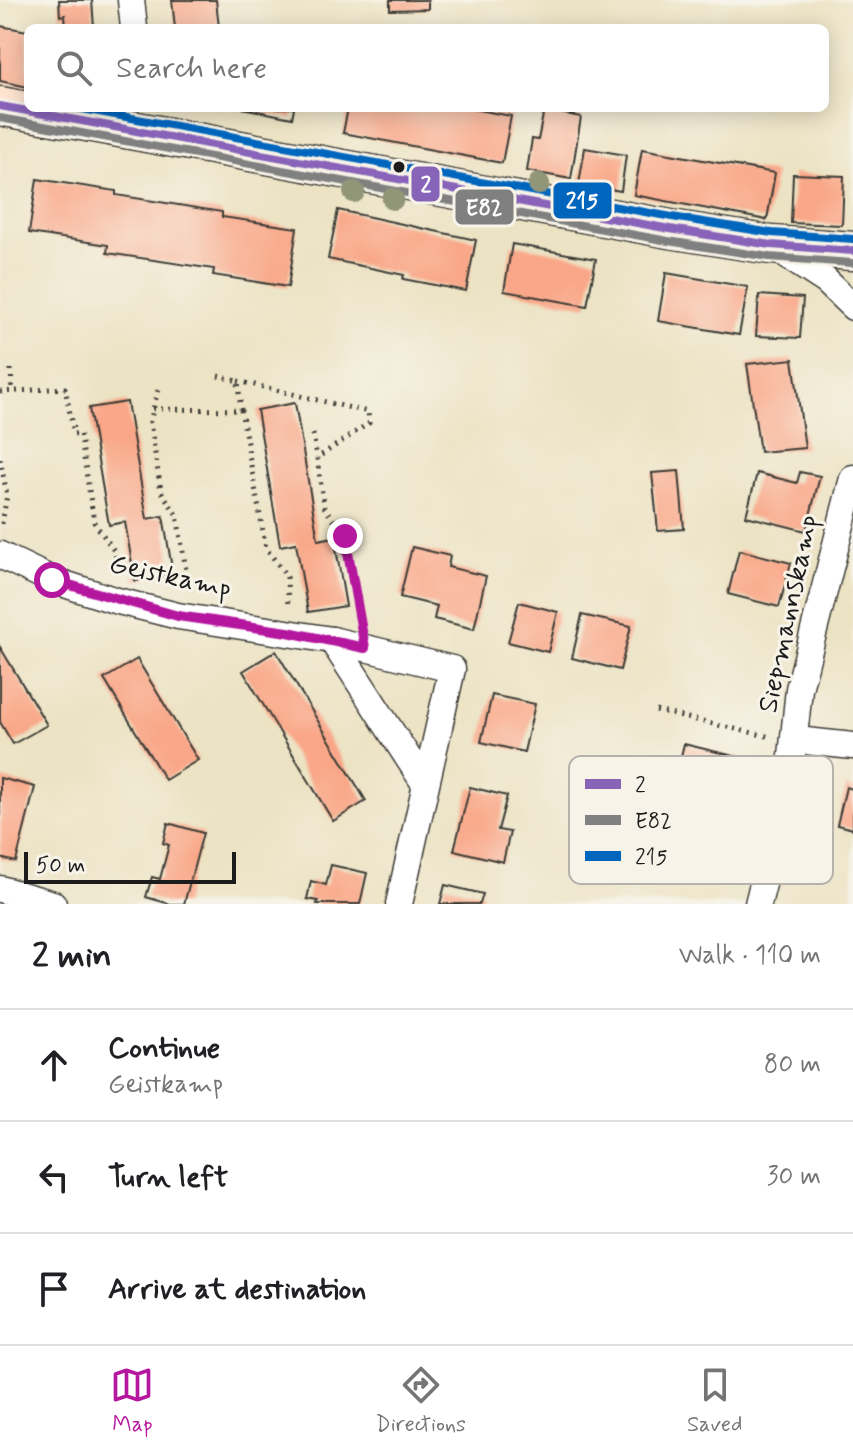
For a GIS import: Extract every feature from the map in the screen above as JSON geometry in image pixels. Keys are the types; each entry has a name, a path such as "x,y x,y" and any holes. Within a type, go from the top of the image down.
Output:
{"main road":[{"path":"0,106 24,108"},
{"path":"60,112 141,120 670,229 771,245 853,251"}],"street":[{"path":"131,0 134,24"},
{"path":"771,245 826,281 853,307"},
{"name":"Siepmannskamp","path":"793,756 799,689 853,478"},
{"name":"Geistkamp","path":"0,555 52,580 114,600 178,616 332,640 452,669 399,904"},
{"path":"332,640 425,784"},
{"path":"796,740 853,746"},
{"name":"Siepmannskamp","path":"758,904 763,884"},
{"path":"0,889 53,904"}],"path":[{"path":"11,369 12,391"},
{"path":"218,376 368,412 369,423 317,458"},
{"path":"238,381 266,548 287,577 288,632"},
{"path":"0,392 65,388 74,434 80,433 94,522 115,552 118,568 114,600"},
{"path":"158,390 150,422 161,491 177,515 187,576 178,616"},
{"path":"153,409 241,410"},
{"path":"313,434 324,507 345,536 365,648"},
{"path":"0,459 7,495 0,535"},
{"path":"656,711 758,736"}],"building":[{"path":"59,0 92,0 94,24 66,24 65,15 60,16"},
{"path":"172,0 216,0 219,24 175,24"},
{"path":"390,0 428,0 428,9 390,10"},
{"path":"0,26 24,30 24,86 0,81"},
{"path":"262,112 293,112 292,118"},
{"path":"347,112 489,112 511,116 502,163 343,133"},
{"path":"544,112 581,117 571,179 527,171 532,139 538,140"},
{"path":"585,148 626,155 621,191 579,184"},
{"path":"642,149 775,173 767,220 634,195"},
{"path":"793,174 844,176 842,225 791,223"},
{"path":"37,179 222,212 222,217 297,228 288,287 213,275 214,269 107,253 108,245 29,233"},
{"path":"338,210 476,240 466,291 403,279 404,275 328,259"},
{"path":"512,244 596,259 587,306 504,291"},
{"path":"666,273 748,287 739,335 658,321"},
{"path":"759,295 803,298 800,338 756,336"},
{"path":"793,359 805,448 760,452 747,364"},
{"path":"127,402 147,519 163,516 173,574 135,581 125,522 109,525 89,408"},
{"path":"295,403 318,540 334,537 346,606 308,612 296,543 280,546 257,410"},
{"path":"679,471 684,529 658,531 652,473"},
{"path":"800,472 820,476 806,531 746,516 757,473 797,483"},
{"path":"412,547 450,556 448,567 486,576 474,629 434,619 437,606 400,597"},
{"path":"739,550 791,563 779,607 728,594"},
{"path":"519,602 558,612 548,652 508,642"},
{"path":"582,615 631,626 620,670 572,658"},
{"path":"0,647 47,725 13,744 0,722"},
{"path":"276,651 366,801 333,821 243,671"},
{"path":"137,659 198,760 165,780 104,679"},
{"path":"492,695 535,704 524,752 481,742"},
{"path":"684,744 734,756 681,756"},
{"path":"0,778 35,787 16,862 0,858"},
{"path":"470,787 507,796 498,830 510,832 503,862 454,850"},
{"path":"846,787 853,789 853,829 837,825"},
{"path":"168,823 203,833 184,904 170,904 146,897 152,877 160,879 169,845 163,843"},
{"path":"331,865 367,873 360,904 317,904 318,901 307,899 311,881 326,885"},
{"path":"445,885 483,894 480,904 440,904"}],"transit line":[{"name":"2","path":"0,106 24,110"},
{"name":"2","path":"33,112 670,229 771,245 853,251"},
{"name":"215","path":"99,112 672,217 772,233 853,239"},
{"name":"E82","path":"0,118 668,241 769,257 852,263"}],"route":[{"path":"52,580 178,616 288,632 365,648 345,536"}]}
